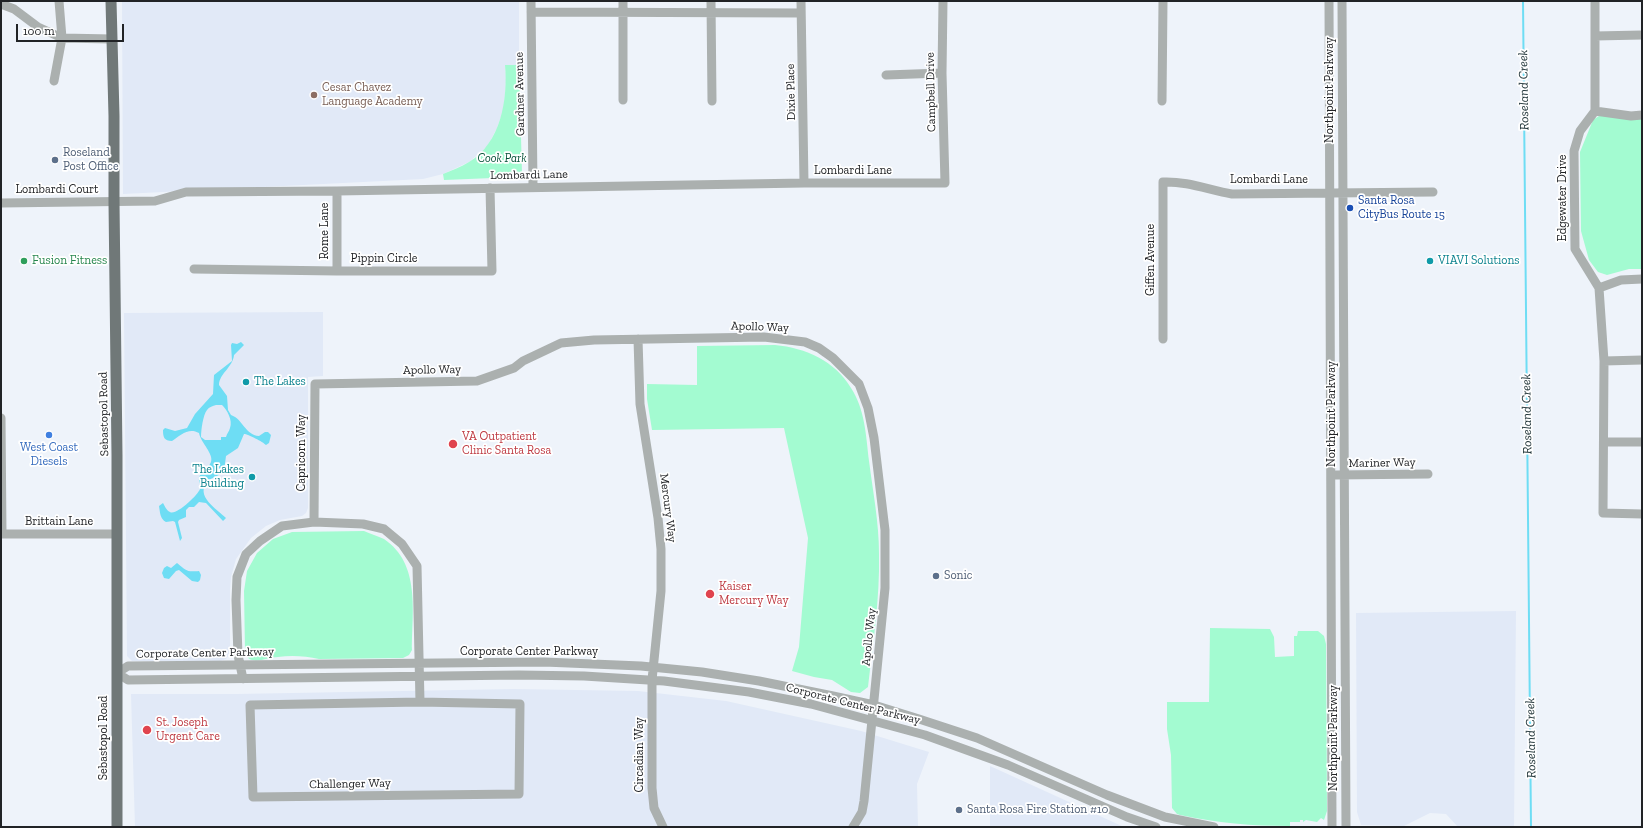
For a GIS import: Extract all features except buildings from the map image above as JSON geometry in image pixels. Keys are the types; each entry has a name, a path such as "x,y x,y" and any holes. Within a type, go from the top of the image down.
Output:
{"main road":[{"name":"Sebastopol Road","path":"111,1 114,116 117,455 117,827"}],"street":[{"path":"54,81 62,38 59,1"},
{"name":"Gardner Avenue","path":"531,1 533,187"},
{"path":"623,1 623,100"},
{"path":"711,1 712,101"},
{"name":"Dixie Place","path":"801,1 804,183"},
{"name":"Campbell Drive","path":"943,1 942,73 945,183"},
{"path":"1162,101 1163,1"},
{"name":"Northpoint Parkway","path":"1329,1 1332,827"},
{"name":"Northpoint Parkway","path":"1342,1 1343,192 1340,475 1346,827"},
{"path":"1595,1 1595,111 1631,116 1642,115"},
{"path":"1,4 14,9 38,28 62,38 112,39"},
{"path":"531,12 801,13"},
{"path":"1595,36 1642,35"},
{"path":"886,75 942,73"},
{"name":"Edgewater Drive","path":"1595,111 1580,131 1574,151 1575,248 1599,288 1604,361 1603,514 1642,514"},
{"name":"Lombardi Lane","path":"1163,182 1184,182 1213,191 1232,194 1433,192"},
{"name":"Giffen Avenue","path":"1163,182 1163,339"},
{"name":"Lombardi Lane","path":"114,202 155,201 186,192 804,183 945,183"},
{"name":"Pippin Circle","path":"194,269 492,271 490,188"},
{"name":"Rome Lane","path":"337,191 337,271"},
{"name":"Lombardi Court","path":"1,202 114,202"},
{"path":"1599,288 1621,280 1642,279"},
{"name":"Apollo Way","path":"315,384 477,381 514,368 523,361 561,344 594,340 759,337 784,338 805,342 819,348 833,358 859,384 868,408 874,438 886,530 885,588 872,720"},
{"name":"Mercury Way","path":"638,340 640,404 658,518 661,557 660,599 652,680"},
{"path":"1604,361 1642,360"},
{"name":"Capricorn Way","path":"314,522 315,384"},
{"path":"1,418 1,534"},
{"path":"1604,442 1642,442"},
{"name":"Mariner Way","path":"1340,475 1428,474"},
{"path":"243,679 238,655 237,577 246,554 260,541 282,526 314,522 363,524 384,529 402,544 417,566 420,702"},
{"name":"Brittain Lane","path":"1,534 116,534"},
{"name":"Corporate Center Parkway","path":"1156,827 1127,817 972,751 872,720 811,704 749,692 652,680 584,676 519,675 128,680 117,673 128,666 544,662 653,667 702,672 759,681 874,705 977,738 1107,795 1164,817 1214,827"},
{"name":"Circadian Way","path":"652,680 653,799 655,812 663,827"},
{"name":"Challenger Way","path":"420,702 520,704 519,794 253,797 250,705 420,702"},
{"path":"854,827 862,812 864,801 872,720"},
{"path":"1164,817 1164,827"}],"shaded area":[{"name":"Cesar Chavez Language Academy","path":"122,1 519,1 519,65 505,65 506,80 504,109 497,128 487,147 469,162 443,174 423,179 123,194"},
{"path":"323,312 323,376 308,377 308,508 306,513 302,516 280,520 266,526 251,538 236,559 231,577 230,590 230,654 226,659 220,661 132,661 127,656 124,313"},
{"path":"1516,611 1514,827 1458,827 1446,814 1430,813 1404,826 1361,825 1357,812 1356,613"},
{"path":"514,689 638,691 726,701 861,731 929,752 917,784 918,827 135,827 131,694 237,694"},
{"path":"990,766 1124,827 990,827"}],"green space":[{"name":"Cook Park","path":"505,65 519,65 522,173 517,177 444,180 443,174 466,164 480,154 489,144 500,119 503,106 506,78"},
{"path":"1602,114 1642,118 1642,269 1629,269 1607,275 1598,272 1589,260 1581,231 1580,152 1593,120"},
{"path":"775,345 798,349 808,353 828,363 837,370 856,396 862,414 866,432 877,519 879,571 876,620 868,687 860,693 851,692 832,680 792,671 799,647 808,538 784,428 652,430 647,399 647,384 697,385 697,346"},
{"path":"364,531 384,539 396,549 404,562 409,575 413,605 412,650 409,655 403,658 319,659 288,656 251,660 248,658 245,651 244,591 247,571 257,553 273,539 292,532"},
{"path":"1210,628 1270,629 1274,637 1275,657 1294,656 1294,636 1297,636 1298,631 1318,631 1324,636 1326,644 1327,811 1324,820 1321,818 1317,822 1306,820 1303,822 1303,820 1300,820 1300,822 1290,822 1290,826 1248,825 1180,815 1177,814 1172,808 1171,755 1167,729 1167,702 1209,702"}],"water":[{"path":"241,342 244,345 234,355 232,361 232,343 237,344"},
{"path":"232,361 221,377 219,385 227,396 228,410 231,415 235,417 250,433 259,436 265,432 268,432 271,435 269,443 266,445 249,435 244,434 238,448 226,456 224,471 208,481 204,487 205,497 208,502 226,518 223,521 206,503 199,502 194,507 189,507 186,510 186,517 178,522 182,538 180,541 175,522 164,521 159,506 163,503 170,512 177,511 195,496 201,486 199,477 210,464 211,456 202,441 199,433 195,431 188,431 172,441 169,441 164,438 163,430 165,428 175,431 187,428 195,414 213,394 214,375","holes":["222,405 228,412 231,425 226,437 221,437 221,440 205,440 201,437 204,415 211,407"]},
{"path":"177,563 187,570 199,571 201,575 200,580 198,582 192,581 179,570 176,571 169,579 164,578 162,573 164,568 167,566 171,568"}],"waterway":[{"name":"Roseland Creek","path":"1523,1 1531,827"}],"place":[{"name":"Cesar Chavez Language Academy","path":"314,95"},
{"name":"Roseland Post Office","path":"55,160"},
{"name":"Santa Rosa CityBus Route 15","path":"1350,208"},
{"name":"Fusion Fitness","path":"24,261"},
{"name":"VIAVI Solutions","path":"1430,261"},
{"name":"The Lakes","path":"246,382"},
{"name":"West Coast Diesels","path":"49,435"},
{"name":"VA Outpatient Clinic Santa Rosa","path":"453,444"},
{"name":"The Lakes Building","path":"252,477"},
{"name":"Sonic","path":"936,576"},
{"name":"Kaiser Mercury Way","path":"710,594"},
{"name":"St. Joseph Urgent Care","path":"147,730"},
{"name":"Santa Rosa Fire Station #10","path":"959,810"}]}
